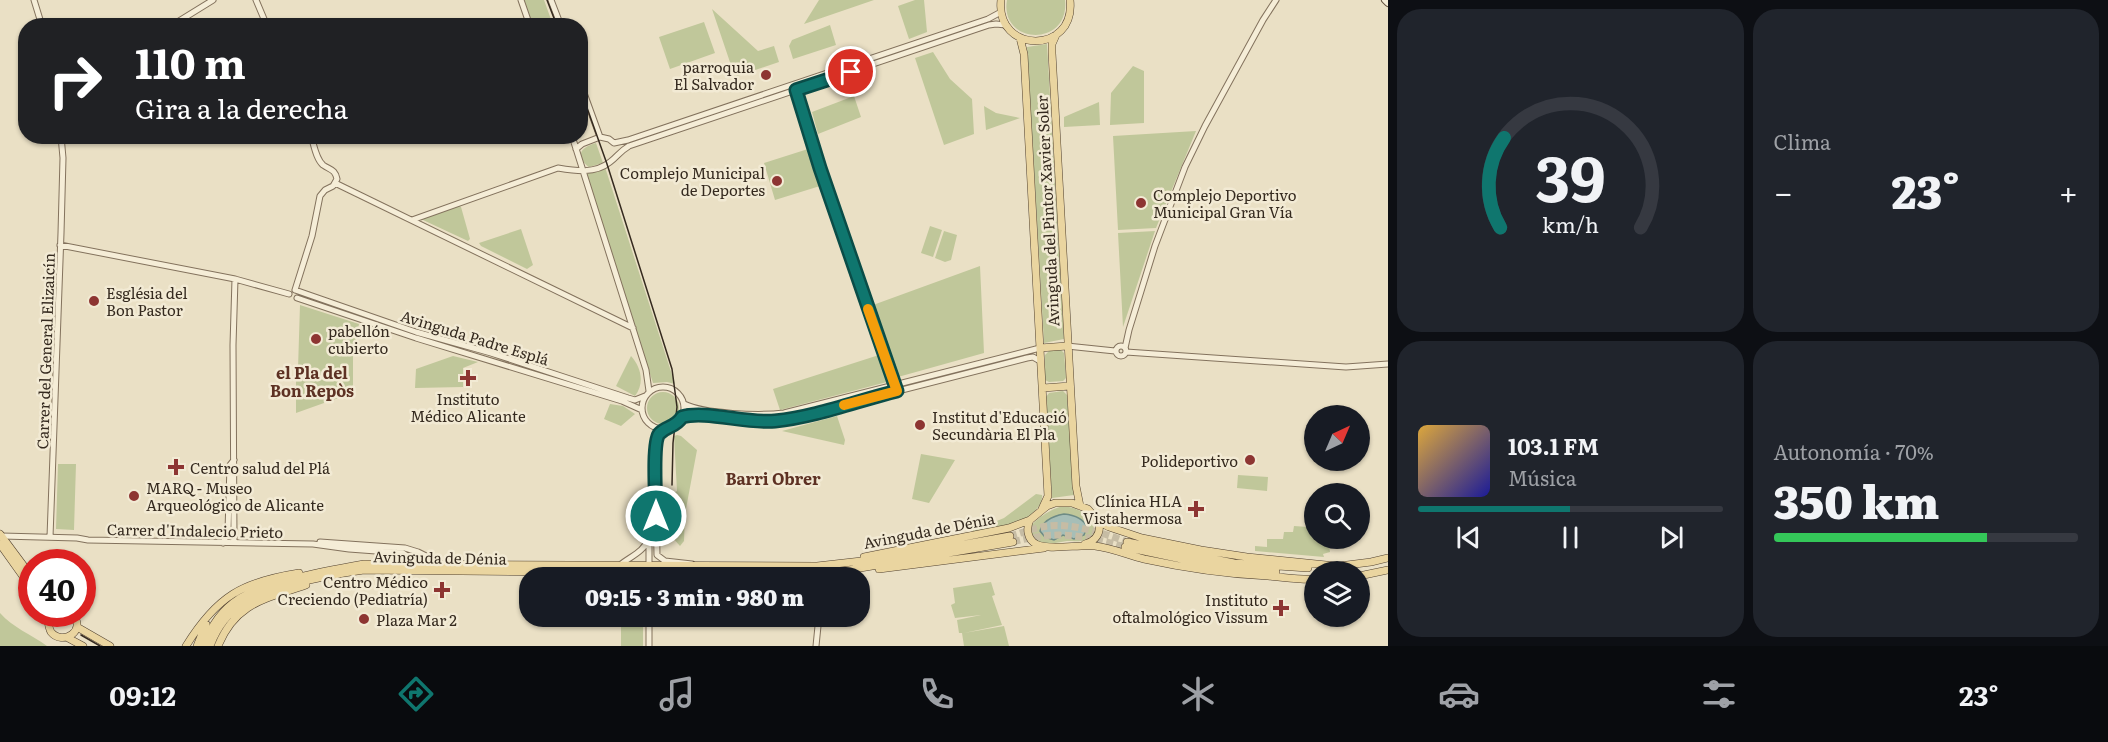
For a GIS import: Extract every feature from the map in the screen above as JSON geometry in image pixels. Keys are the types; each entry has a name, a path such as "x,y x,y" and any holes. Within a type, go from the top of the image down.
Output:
{"main road":[{"path":"1001,0 1001,12 1006,25 1020,38 1036,42 1056,35 1067,22 1070,0"},
{"name":"Avinguda del Pintor Xavier Soler","path":"1056,35 1052,44 1052,53 1067,346 1076,486 1080,506"},
{"name":"Avinguda del Pintor Xavier Soler","path":"1020,38 1024,52 1048,496 1042,509"},
{"path":"1040,348 1067,346"},
{"path":"1042,388 1070,386"},
{"path":"1042,509 1064,502 1080,506"},
{"name":"Avinguda de Dénia","path":"1080,506 1092,512 1099,522 1142,538 1246,557 1304,563"},
{"name":"Avinguda de Dénia","path":"832,564 1010,528 1030,520 1042,509"},
{"path":"1030,520 1027,528 1031,540 1038,546 1050,547"},
{"path":"1083,545 1096,537 1099,532 1099,522"},
{"path":"1,535 18,558"},
{"name":"Avinguda de Dénia","path":"684,567 698,565 817,566 888,558 1012,539 864,567"},
{"path":"0,544 18,569"},
{"name":"Avinguda de Dénia","path":"870,570 1050,547 1083,545 1220,573 1304,577"},
{"name":"Avinguda de Dénia","path":"1304,567 1234,562 1126,545 1236,569 1304,576"},
{"name":"Avinguda de Dénia","path":"1370,562 1388,558"},
{"name":"Avinguda de Dénia","path":"204,646 221,614 244,595 269,584 334,569 364,564 623,567"},
{"name":"Avinguda de Dénia","path":"186,646 206,619 238,590 261,581 334,569"},
{"name":"Avinguda de Dénia","path":"210,646 223,621 252,597 345,572 364,570 519,571"},
{"path":"1370,574 1388,570"},
{"name":"Avinguda de Dénia","path":"218,646 234,620 252,604 269,596 345,572"},
{"name":"Avinguda de Dénia","path":"197,646 205,626 216,609"},
{"path":"49,627 55,637 68,638 83,646"},
{"path":"68,638 72,636 77,627 110,646"}],"street":[{"path":"34,0 40,18"},
{"path":"184,18 213,0"},
{"path":"256,0 264,18"},
{"path":"521,0 527,18"},
{"path":"551,0 558,18"},
{"path":"1067,346 1115,351 1120,356 1124,355 1124,348 1155,246 1185,167 1205,126 1276,0"},
{"path":"614,143 987,19 1001,12"},
{"path":"412,220 558,168 584,172 609,164 617,153 628,146 989,25 1006,25"},
{"path":"796,90 893,385 897,391"},
{"path":"588,104 600,137"},
{"path":"588,142 600,137 609,139 614,143 617,153"},
{"name":"Carrer del General Elizaicín","path":"50,537 61,229 62,144"},
{"path":"295,294 321,196 335,183 337,175 322,164 314,144"},
{"path":"574,144 646,370 647,394 642,410 648,423 658,429 675,426 682,417 684,404 681,396 672,389 658,387 647,394"},
{"path":"576,149 582,144"},
{"path":"335,183 633,328"},
{"name":"Avinguda Padre Esplá","path":"60,245 235,279 295,294 628,399 635,400 647,394"},
{"path":"234,542 232,345 235,279"},
{"name":"Avinguda Padre Esplá","path":"295,294 412,336 622,401 642,410"},
{"path":"1115,351 1117,347 1346,367 1388,364"},
{"path":"684,404 698,409 777,414 1040,348"},
{"path":"682,417 698,415 773,421 1027,358 1040,361"},
{"path":"664,429 655,445 657,555 665,561 698,565"},
{"path":"223,543 228,531 230,465 234,460"},
{"path":"228,531 234,542"},
{"path":"1,535 50,537"},
{"name":"Carrer d'Indalecio Prieto","path":"50,537 88,540 313,544 403,553 409,557 407,564"},
{"path":"618,566 643,549 649,538 650,567"},
{"name":"Carrer d'Indalecio Prieto","path":"313,544 322,542 405,548 443,565"},
{"path":"649,627 649,646"},
{"path":"816,646 818,627"},
{"path":"649,637 655,646"}],"green space":[{"path":"524,0 544,0 550,18 530,18"},
{"path":"819,0 874,0 804,24"},
{"path":"915,0 924,0 927,32 909,39 898,6"},
{"path":"1007,0 1065,0 1064,16 1057,27 1047,33 1035,35 1023,32 1013,26 1007,15"},
{"path":"712,9 758,51 774,46 779,62 735,77"},
{"path":"704,22 715,53 670,69 659,37"},
{"path":"830,25 836,45 793,59 789,46 792,40"},
{"path":"1047,44 1064,339 1044,343 1027,47"},
{"path":"933,52 950,79 972,99 974,134 944,145 915,58"},
{"path":"1133,66 1144,71 1144,123 1110,125 1111,93"},
{"path":"854,96 861,117 818,134 812,112"},
{"path":"1099,102 1100,125 1064,127 1064,117"},
{"path":"984,106 996,113 1020,118 986,130"},
{"name":"Complejo Deportivo Municipal Gran Vía","path":"1196,131 1156,228 1118,230 1113,136"},
{"path":"596,143 603,163 589,167 584,163 581,152"},
{"path":"808,149 820,186 775,200 764,163"},
{"path":"605,167 675,384 653,383 586,174"},
{"path":"458,205 461,207 470,239 468,241 423,220 422,217"},
{"path":"930,226 942,230 933,257 921,253"},
{"path":"521,229 533,265 527,269 479,243"},
{"path":"944,231 957,235 951,260 945,262 935,258"},
{"path":"1155,231 1123,327 1118,233"},
{"path":"980,266 984,353 898,377 873,305"},
{"path":"300,305 359,324 353,352 353,393 330,401 330,403 296,413 296,369 298,369"},
{"path":"1060,349 1064,353 1066,378 1063,381 1049,382 1045,380 1045,355 1049,351"},
{"path":"879,355 887,382 780,410 773,389"},
{"path":"453,356 478,362 463,368 463,387 415,388 416,369"},
{"path":"631,356 641,375 640,386 635,396 616,386"},
{"path":"1063,391 1067,395 1074,495 1052,498 1046,397 1049,393"},
{"path":"663,392 674,397 679,408 674,419 663,424 652,419 647,408 652,397"},
{"path":"610,404 623,406 635,414 621,426 604,419"},
{"path":"837,416 845,440 844,445 782,431"},
{"path":"677,435 697,450 685,514 684,541 680,546 672,537 672,494 677,491 674,436"},
{"path":"921,454 955,460 929,503 912,499"},
{"path":"58,464 76,464 74,530 56,529"},
{"path":"1238,475 1268,477 1267,491 1237,488"},
{"path":"1036,494 1042,495 1040,505 1021,522 1002,528 973,532 973,522 992,523 1004,518"},
{"path":"1063,506 1086,514 1093,523 1093,535 1081,541 1049,543 1038,541 1031,536 1032,525 1037,520"},
{"path":"1294,526 1304,527 1304,549 1330,549 1330,552 1323,554 1324,557 1255,551 1255,546 1267,547 1267,539 1283,539 1284,532 1293,532"},
{"path":"991,582 995,595 992,596 1002,625 964,633 1004,626 1009,646 964,646 957,620 981,615 955,618 951,605 955,603 953,588"},
{"path":"0,613 16,627 47,646 0,646"},
{"path":"621,627 643,627 643,646 621,646"}],"water":[{"path":"1064,514 1075,516 1083,521 1087,527 1084,535 1074,539 1063,535 1054,540 1045,537 1040,531 1043,524 1052,517"}],"tunnel":[{"path":"1010,536 1056,525 1098,532 1127,542"},
{"path":"1013,542 1043,536 1070,535 1125,547"}],"tram line":[{"path":"547,0 554,18"},
{"path":"588,111 672,369 677,407 672,485"},
{"path":"81,635 100,646"}],"slow traffic":[{"path":"844,405 897,391 868,309"}],"place":[{"name":"parroquia El Salvador","path":"766,75"},
{"name":"Complejo Municipal de Deportes","path":"777,181"},
{"name":"Complejo Deportivo Municipal Gran Vía","path":"1141,203"},
{"name":"Església del Bon Pastor","path":"94,301"},
{"name":"pabellón cubierto","path":"316,339"},
{"name":"Instituto Médico Alicante","path":"468,378"},
{"name":"Institut d'Educació Secundària El Pla","path":"920,425"},
{"name":"Polideportivo","path":"1250,460"},
{"name":"Centro salud del Plá","path":"176,467"},
{"name":"MARQ - Museo Arqueológico de Alicante","path":"134,496"},
{"name":"Clínica HLA Vistahermosa","path":"1196,509"},
{"name":"Centro Médico Creciendo (Pediatría)","path":"442,590"},
{"name":"Instituto oftalmológico Vissum","path":"1281,608"},
{"name":"Plaza Mar 2","path":"364,619"}],"district":[{"name":"el Pla del Bon Repòs","path":"312,381"},
{"name":"Barri Obrer","path":"773,478"}],"route":[{"path":"656,516 656,440 664,429 675,426 682,417 698,415 773,421 897,391 893,385 820,168 796,90 851,72"}]}
